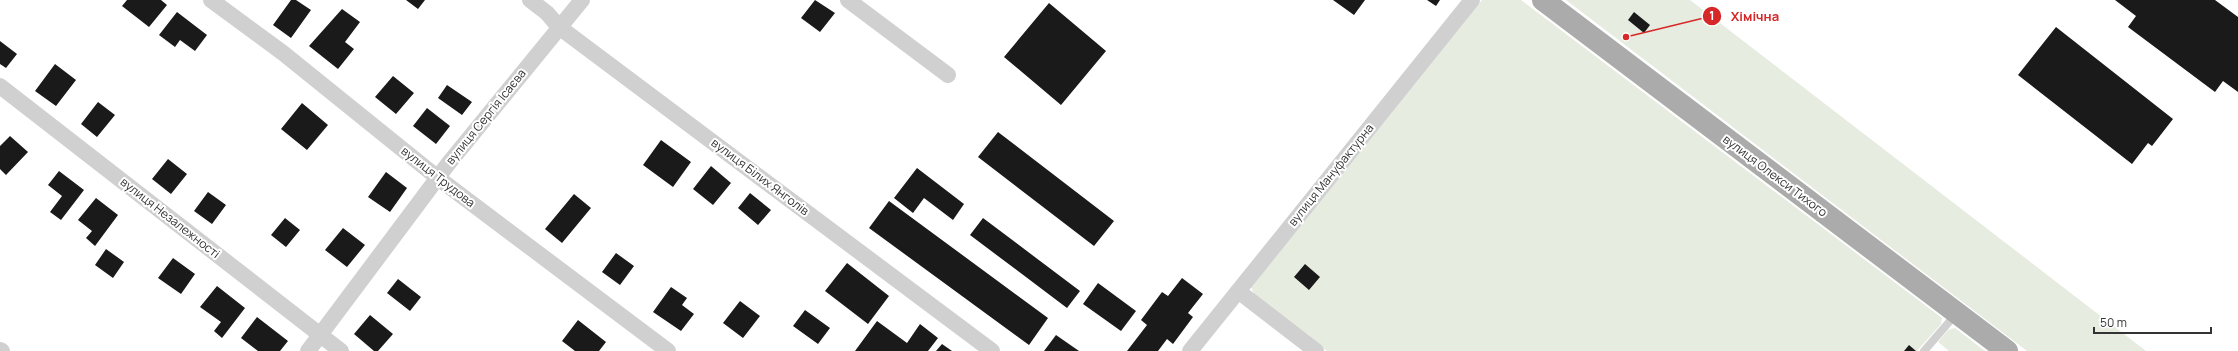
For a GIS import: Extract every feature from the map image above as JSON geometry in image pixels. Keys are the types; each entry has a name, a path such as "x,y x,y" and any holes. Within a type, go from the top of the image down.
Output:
{"main road":[{"name":"вулиця Олекси Тихого","path":"1544,0 2007,351"}],"street":[{"name":"вулиця Трудова","path":"211,0 282,53 438,178 668,351"},
{"name":"вулиця Білих Янголів","path":"530,0 547,13 559,27 992,351"},
{"name":"вулиця Сергія Ісаєва","path":"308,351 438,178 582,0"},
{"path":"848,0 948,75"},
{"name":"вулиця Мануфактурна","path":"1190,351 1472,0"},
{"name":"вулиця Незалежності","path":"0,86 341,351"},
{"path":"1238,291 1316,351"}],"lane":[{"path":"1924,351 1956,313"}],"shaded area":[{"path":"1482,0 1521,0 1942,318 1941,324 1917,351 1327,351 1255,296 1251,287"},
{"path":"1566,0 1690,0 2146,351 2027,351"},
{"path":"1955,328 1985,351 1949,351 1938,342 1948,330"}],"building":[{"path":"127,0 161,0 167,5 149,27 122,6"},
{"path":"291,0 296,0 311,10 291,38 273,25"},
{"path":"406,0 425,0 418,9"},
{"path":"815,0 835,13 820,32 801,18"},
{"path":"1333,0 1365,0 1354,15"},
{"path":"1427,0 1440,0 1436,6"},
{"path":"2115,0 2215,0 2238,17 2238,92 2223,81 2215,92 2128,27 2136,16"},
{"path":"1049,3 1106,51 1061,105 1004,57"},
{"path":"342,9 360,22 345,42 354,49 338,69 309,46"},
{"path":"177,12 207,35 195,51 180,40 175,47 159,35"},
{"path":"1634,12 1650,25 1644,33 1628,20"},
{"path":"2056,27 2173,119 2152,146 2148,143 2132,164 2018,75"},
{"path":"0,41 17,54 6,68 0,64"},
{"path":"55,64 76,80 56,106 35,91"},
{"path":"393,76 414,93 396,114 375,97"},
{"path":"447,85 472,102 462,115 438,98"},
{"path":"98,102 115,115 97,137 81,124"},
{"path":"302,103 328,125 307,150 281,129"},
{"path":"427,108 450,126 436,144 413,126"},
{"path":"998,132 1114,221 1094,246 978,157"},
{"path":"10,136 28,152 6,175 0,169 0,146"},
{"path":"661,140 691,162 673,187 643,165"},
{"path":"168,159 187,174 171,194 152,179"},
{"path":"711,166 731,183 713,205 693,189"},
{"path":"917,168 964,204 953,220 924,198 913,213 894,198"},
{"path":"59,171 84,190 61,220 50,212 62,196 48,185"},
{"path":"386,172 407,188 390,212 368,197"},
{"path":"208,192 226,205 212,224 194,211"},
{"path":"750,193 771,210 758,225 738,208"},
{"path":"574,194 591,208 562,243 545,229"},
{"path":"96,198 118,215 95,246 86,238 92,231 78,220"},
{"path":"889,201 1048,318 1029,345 869,228"},
{"path":"285,218 300,230 286,247 271,235"},
{"path":"983,218 1080,291 1067,308 970,235"},
{"path":"343,228 365,245 347,267 325,250"},
{"path":"106,249 124,262 113,278 95,265"},
{"path":"616,253 634,266 620,285 602,272"},
{"path":"173,258 195,274 181,294 158,278"},
{"path":"847,263 889,296 868,324 825,291"},
{"path":"1305,264 1320,277 1309,290 1294,277"},
{"path":"1182,278 1203,294 1188,313 1193,317 1173,344 1167,339 1158,351 1127,351 1147,325 1141,320 1162,292 1168,296"},
{"path":"398,279 421,297 410,311 387,293"},
{"path":"1098,283 1136,311 1121,331 1083,304"},
{"path":"217,286 245,308 222,338 214,331 221,322 200,307"},
{"path":"671,287 687,298 682,305 694,314 681,331 653,312"},
{"path":"740,301 760,316 743,338 723,323"},
{"path":"805,310 830,328 818,344 793,326"},
{"path":"370,315 393,334 378,351 374,351 354,334"},
{"path":"257,317 288,341 280,351 258,351 241,338"},
{"path":"578,320 606,342 599,351 575,351 562,341"},
{"path":"877,321 907,343 920,324 938,338 928,351 855,351"},
{"path":"1056,335 1079,351 1044,351"},
{"path":"942,344 952,351 936,351"},
{"path":"1909,345 1916,351 1904,351"}],"place":[{"name":"Хімічна","path":"1626,37"}]}
